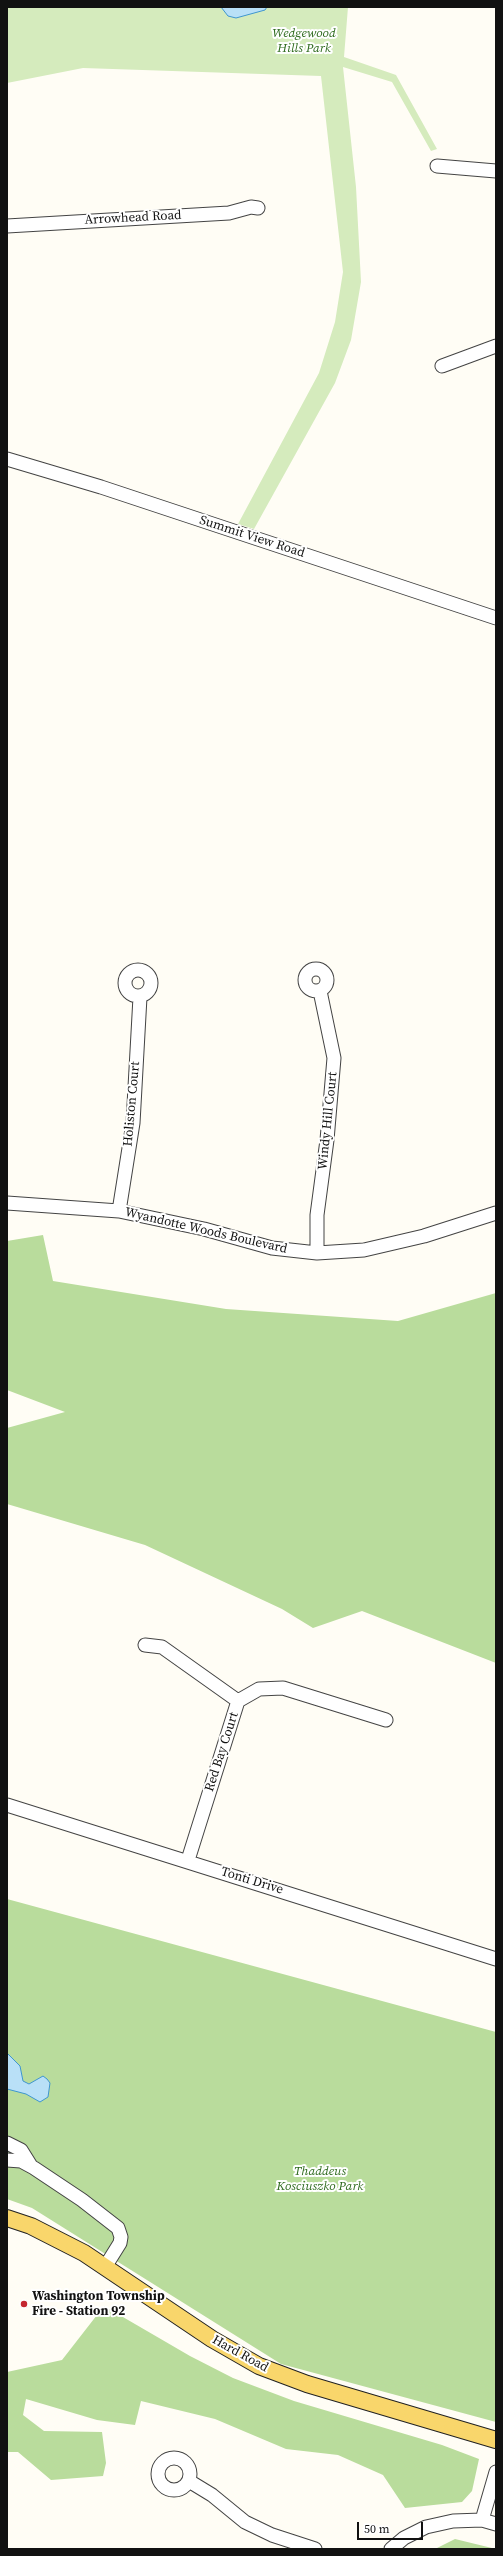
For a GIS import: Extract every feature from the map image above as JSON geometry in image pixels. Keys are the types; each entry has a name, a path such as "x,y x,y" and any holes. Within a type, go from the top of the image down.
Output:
{"main road":[{"name":"Hard Road","path":"7,2218 57,2240 105,2267 224,2346 259,2366 307,2384 496,2440"}],"street":[{"path":"437,166 496,171"},
{"name":"Arrowhead Road","path":"7,226 229,213 251,207 258,208"},
{"path":"442,366 496,346"},
{"name":"Summit View Road","path":"7,459 108,490 496,618"},
{"name":"Windy Hill Court","path":"317,1253 317,1215 327,1140 334,1058 320,991"},
{"name":"Holiston Court","path":"119,1211 133,1123 140,997"},
{"name":"Wyandotte Woods Boulevard","path":"7,1203 119,1211 204,1229 272,1248 317,1253 364,1250 424,1236 496,1213"},
{"path":"145,1645 162,1647 238,1701"},
{"name":"Red Bay Court","path":"188,1860 238,1701 259,1688 283,1688 386,1720"},
{"name":"Tonti Drive","path":"7,1805 188,1860 496,1958"},
{"path":"7,2142 20,2150 34,2168"},
{"path":"7,2160 21,2161 34,2168 82,2200 118,2228 121,2237 120,2243 105,2267"},
{"path":"482,2520 496,2472"},
{"path":"189,2481 212,2495 245,2522 272,2535 315,2549"},
{"path":"391,2549 404,2538 426,2527 453,2521 482,2520 496,2524"}],"green space":[{"name":"Wedgewood Hills Park","path":"7,7 348,7 344,57 396,75 437,149 431,151 392,82 343,67 356,187 361,282 351,340 335,383 254,529 238,524 319,373 335,322 343,272 321,76 83,68 7,83"},
{"path":"43,1235 53,1281 226,1309 398,1321 496,1293 496,1663 362,1611 313,1628 282,1609 145,1545 7,1504 7,1428 65,1412 7,1390 7,1241"},
{"name":"Thaddeus Kosciuszko Park","path":"7,1899 496,2032 496,2422 281,2364 32,2208 7,2199"},
{"path":"104,2306 190,2356 233,2378 294,2401 442,2445 479,2459 472,2491 462,2502 405,2508 383,2475 338,2455 286,2449 215,2419 141,2401 135,2425 97,2420 26,2399 23,2415 44,2431 102,2432 106,2463 103,2476 51,2480 18,2452 7,2452 7,2372 62,2360"},
{"path":"455,2539 496,2549 435,2549"}],"water":[{"path":"221,7 267,7 265,10 236,18 228,16"},
{"path":"7,2053 20,2066 23,2081 29,2084 43,2076 47,2079 50,2083 48,2097 40,2102 26,2094 7,2089"}],"place":[{"name":"Washington Township Fire - Station 92","path":"24,2304"}]}
